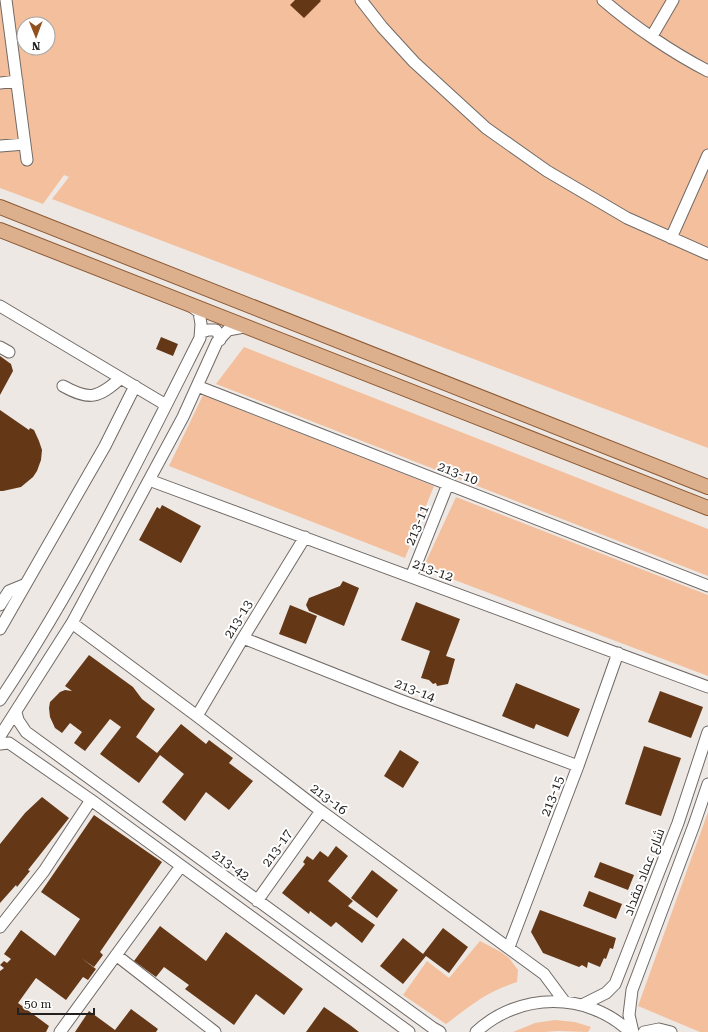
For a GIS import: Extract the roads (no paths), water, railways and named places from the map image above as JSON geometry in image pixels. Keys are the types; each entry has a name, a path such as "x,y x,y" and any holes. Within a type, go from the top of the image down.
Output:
{"main road":[{"path":"0,207 708,487"},
{"path":"0,230 708,508"}],"street":[{"path":"6,0 27,160"},
{"path":"361,0 382,27 414,62 486,128 547,171 627,218 708,254"},
{"path":"603,0 652,36 708,71"},
{"path":"652,36 673,0"},
{"path":"0,83 17,81"},
{"path":"0,146 25,144"},
{"path":"671,238 708,155"},
{"path":"0,700 44,629 90,550 200,338 202,332 199,312 189,305"},
{"path":"0,306 166,405"},
{"path":"0,736 72,624 183,417 220,340 228,330 244,327"},
{"path":"202,332 216,330 220,340"},
{"path":"63,386 77,394 89,396 100,393 109,388 121,378"},
{"path":"0,629 101,452 135,386"},
{"name":"213-10","path":"197,386 708,586"},
{"name":"213-12","path":"149,480 708,687"},
{"name":"213-11","path":"411,577 448,484"},
{"name":"213-13","path":"197,716 305,537"},
{"path":"90,550 107,558"},
{"path":"0,605 9,591 26,584"},
{"name":"213-16","path":"72,624 197,716 321,811 509,947 544,974 564,1002"},
{"name":"213-14","path":"243,638 400,700 578,766"},
{"name":"213-15","path":"509,947 578,766 618,653"},
{"name":"213-42","path":"16,712 18,720 26,732 257,901 440,1032"},
{"name":"شارع عماد مقداد","path":"582,1005 606,994 615,984 675,830 708,732"},
{"path":"0,744 9,743 91,800 409,1032"},
{"path":"632,1032 629,1015 632,990 708,784"},
{"path":"0,927 44,871 91,800"},
{"name":"213-17","path":"257,901 321,811"},
{"path":"60,1032 181,866"},
{"path":"116,955 215,1032"},
{"path":"476,1031 503,1012 533,1003 549,1001 582,1005 610,1016 632,1032"},
{"path":"644,1032 659,1029 671,1032"}]}
